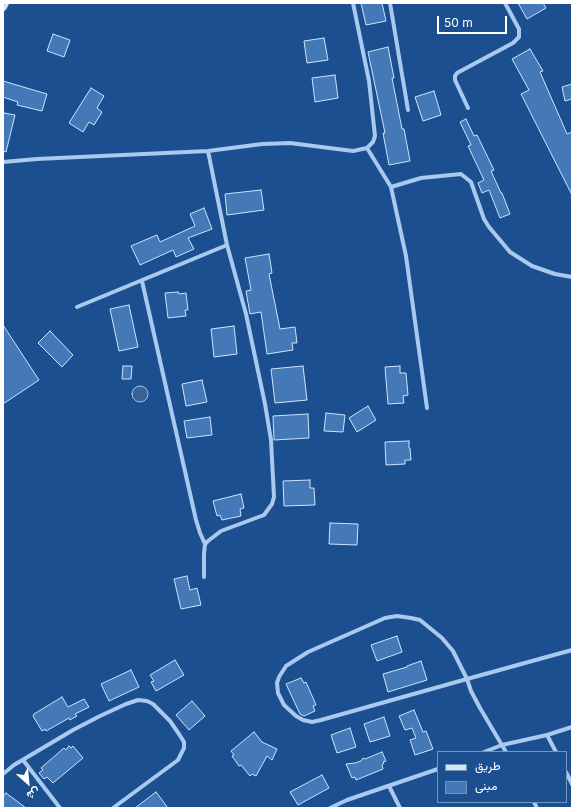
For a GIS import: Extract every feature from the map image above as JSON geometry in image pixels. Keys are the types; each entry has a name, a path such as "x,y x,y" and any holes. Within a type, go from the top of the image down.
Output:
{"main road":[{"path":"3,7 5,3"}],"street":[{"path":"3,162 208,151 262,144 290,143 354,151 367,148 373,142 375,136 370,81 353,3"},
{"path":"390,3 408,110"},
{"path":"468,108 455,80 457,73 513,43 519,37 519,29 505,3"},
{"path":"367,148 391,186 406,256 427,408"},
{"path":"205,544 221,531 264,515 272,504 274,497 271,440 265,404 246,314 227,245 208,151"},
{"path":"391,186 421,178 461,174 470,182 484,219 489,227 510,252 532,266 555,274 572,277"},
{"path":"76,307 227,245"},
{"path":"142,281 196,520 205,544 204,577"},
{"path":"505,751 471,691 467,679 453,651 442,638 420,620 397,616 385,618 308,652 286,666 281,672 278,683 280,699 288,710 303,720 312,722 321,720 467,679 572,650"},
{"path":"3,774 23,760 73,730 126,704 138,700 147,701 153,704 163,714 179,734 184,742 183,752 178,760 113,808"},
{"path":"487,751 502,745 547,735 572,727"},
{"path":"547,735 555,751"},
{"path":"23,760 60,808"},
{"path":"330,808 437,769"},
{"path":"567,774 572,784"},
{"path":"389,786 400,808"}],"water":[{"path":"140,386 147,391 148,394 143,401 140,402 133,397 132,394 137,387"}],"building":[{"path":"361,3 382,3 386,21 366,25"},
{"path":"518,3 543,3 546,8 527,19"},
{"path":"53,34 70,40 64,57 47,51"},
{"path":"324,38 328,60 307,63 304,41"},
{"path":"388,47 394,78 392,78 410,161 389,165 383,133 385,133 368,52"},
{"path":"530,49 543,71 540,72 567,134 572,132 572,195 521,94 529,90 512,59"},
{"path":"335,75 338,98 315,102 312,78"},
{"path":"3,81 47,94 42,111 17,105 18,102 3,97"},
{"path":"572,84 572,99 565,101 562,87"},
{"path":"91,88 104,96 97,108 102,112 94,125 89,122 83,132 69,123"},
{"path":"434,91 441,115 423,121 415,97"},
{"path":"4,113 15,115 6,152 3,151"},
{"path":"466,119 474,136 477,135 494,170 491,171 510,214 500,218 489,190 482,193 478,183 484,180 468,146 471,145 460,122"},
{"path":"261,190 264,210 227,215 225,194"},
{"path":"204,208 212,229 188,238 194,249 176,257 173,250 140,265 131,246 157,235 160,242 195,226 190,214"},
{"path":"269,254 272,273 269,274 280,329 295,327 297,343 292,343 293,350 267,354 261,312 250,314 246,291 251,290 245,258"},
{"path":"178,292 179,294 186,293 188,310 185,310 186,316 168,318 165,293"},
{"path":"129,305 138,347 119,351 110,309"},
{"path":"3,325 39,380 3,404"},
{"path":"234,326 237,354 214,357 211,329"},
{"path":"50,331 73,355 62,367 38,343"},
{"path":"123,366 132,366 131,379 122,379"},
{"path":"303,366 307,400 275,403 271,369"},
{"path":"400,366 400,373 406,373 408,395 403,396 404,403 388,404 385,367"},
{"path":"202,380 207,402 186,406 182,384"},
{"path":"368,406 376,420 357,432 349,418"},
{"path":"326,413 345,415 343,432 324,431"},
{"path":"308,414 309,438 274,440 273,416"},
{"path":"210,417 212,435 187,438 184,421"},
{"path":"409,441 411,460 405,460 405,464 386,465 385,442"},
{"path":"310,480 310,488 314,488 315,505 284,506 283,481"},
{"path":"241,494 244,508 240,509 241,516 222,520 220,515 217,516 213,501"},
{"path":"330,523 358,524 357,545 329,544"},
{"path":"187,576 190,590 197,588 201,605 181,609 174,579"},
{"path":"397,636 402,652 377,661 371,645"},
{"path":"175,660 184,675 156,691 151,682 154,681 150,675"},
{"path":"421,661 427,680 388,692 383,674"},
{"path":"131,670 139,687 109,701 101,684"},
{"path":"301,678 304,683 306,682 316,705 313,706 315,711 304,716 300,714 286,684"},
{"path":"62,697 68,707 84,699 89,707 75,714 77,716 70,720 69,718 46,731 45,729 42,731 33,716 34,714"},
{"path":"192,701 205,716 189,730 176,715"},
{"path":"414,710 423,732 426,731 433,749 415,755 410,740 416,738 412,728 405,730 399,716"},
{"path":"384,717 390,736 370,742 364,724"},
{"path":"350,728 356,747 337,753 331,735"},
{"path":"254,732 262,742 277,749 272,760 267,756 256,776 252,774 250,776 241,765 239,766 232,756 234,755 231,751"},
{"path":"69,746 71,748 73,746 83,758 53,783 47,777 44,779 39,773 43,770 41,768 64,748 66,750"},
{"path":"382,752 386,761 383,762 383,769 356,780 355,777 352,778 346,764 361,761 363,758 365,759"},
{"path":"322,775 329,788 298,805 290,792"},
{"path":"156,792 168,808 135,808"},
{"path":"6,793 26,808 3,808 3,797"}]}
